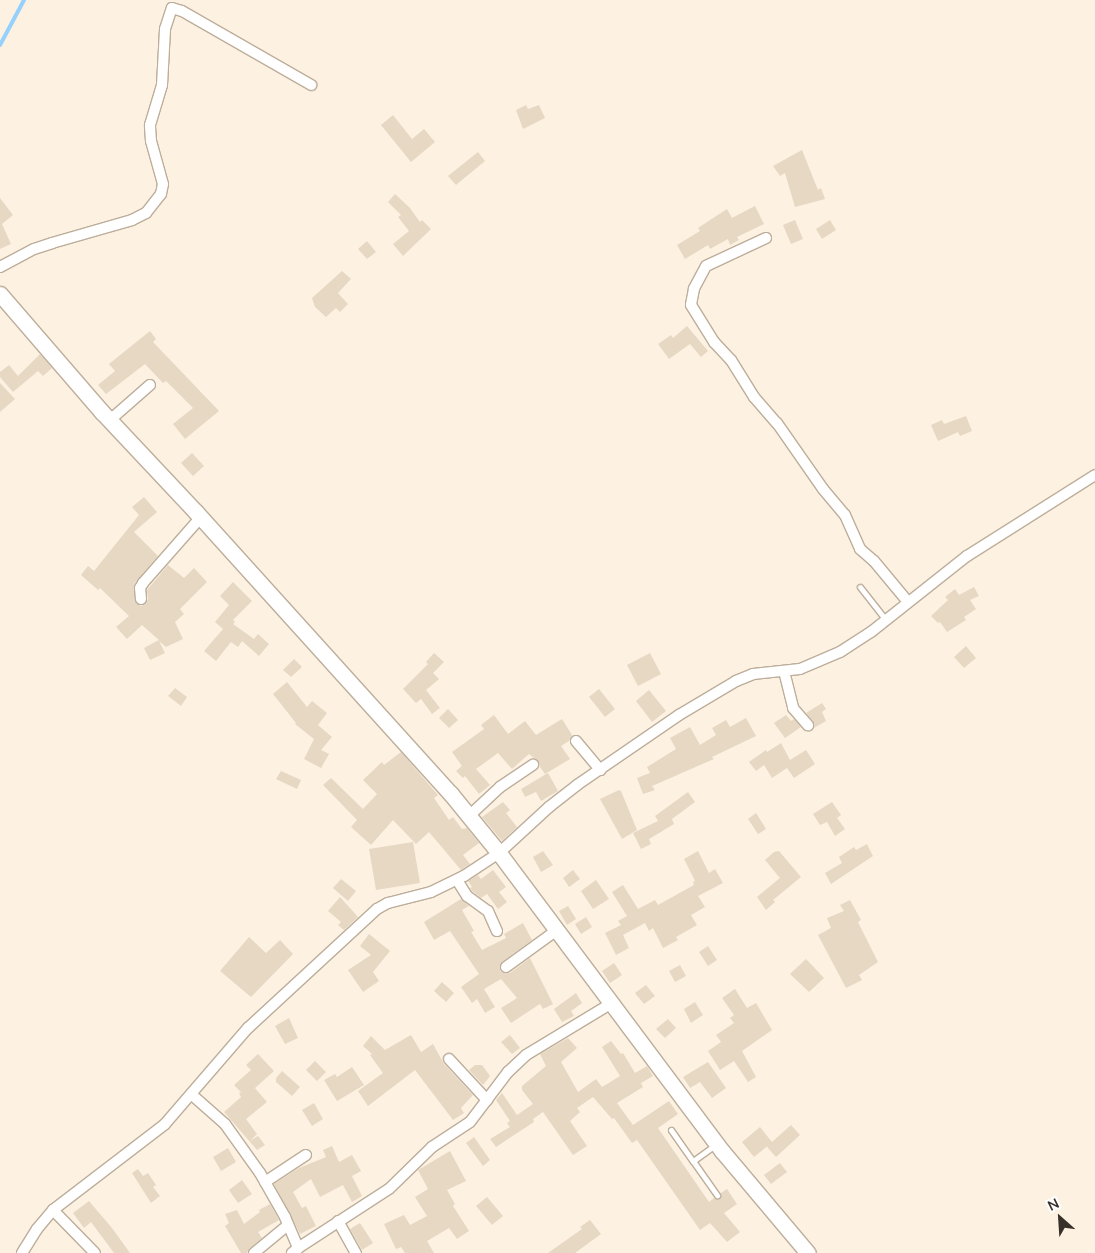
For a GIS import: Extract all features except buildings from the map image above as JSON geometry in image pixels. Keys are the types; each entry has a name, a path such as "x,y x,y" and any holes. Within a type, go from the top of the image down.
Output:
{"main road":[{"path":"0,294 110,420 201,517 469,816 612,1003 716,1144 808,1253"}],"street":[{"path":"0,267 34,249 132,220 146,213 161,194 163,184 151,142 150,125 162,85 165,29 172,8 182,11 312,85"},
{"path":"766,238 706,266 694,289 691,305 714,342 731,360 754,397 777,423 823,489 842,510 860,550 874,561 908,602"},
{"path":"110,420 150,385"},
{"path":"22,1253 37,1229 55,1212 155,1133 178,1111 197,1099 248,1028 318,966 365,919 388,903 461,887 549,807 679,715 736,681 753,674 786,677 840,652 886,620 967,556 1095,475"},
{"path":"141,599 140,588 143,583 201,517"},
{"path":"786,677 793,708 808,725"},
{"path":"576,741 600,770"},
{"path":"469,816 500,787 533,765"},
{"path":"461,887 488,911 497,931"},
{"path":"506,967 557,930"},
{"path":"197,1099 239,1142 266,1182 288,1225 295,1250 389,1189 432,1148 470,1122 516,1063 526,1055 612,1003"},
{"path":"449,1059 487,1100"},
{"path":"266,1182 306,1155"},
{"path":"55,1212 95,1253"},
{"path":"338,1221 356,1253"},
{"path":"254,1253 288,1225"}],"lane":[{"path":"860,587 886,620"},
{"path":"671,1130 717,1195"},
{"path":"693,1160 716,1144"}],"waterway":[{"path":"0,45 24,0"}]}
